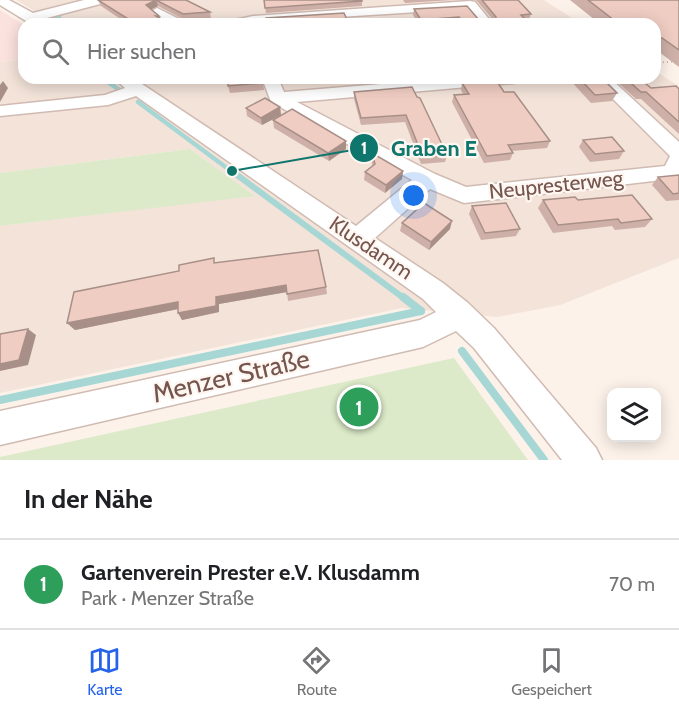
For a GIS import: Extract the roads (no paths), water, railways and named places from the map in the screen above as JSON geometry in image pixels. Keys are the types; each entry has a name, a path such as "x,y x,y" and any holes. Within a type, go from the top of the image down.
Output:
{"street":[{"path":"0,0 31,18"},
{"path":"45,18 99,0"},
{"path":"282,18 470,5 481,18"},
{"path":"157,12 168,18"},
{"path":"0,111 108,100 130,84"},
{"name":"Klusdamm","path":"130,84 433,291 484,338 584,460"},
{"path":"272,84 277,99 446,84"},
{"name":"Neupresterweg","path":"277,99 427,179 464,195 674,172 679,155 606,84"},
{"path":"357,239 427,179"},
{"name":"Menzer Straße","path":"0,428 423,333 444,323 458,312"}],"waterway":[{"path":"58,18 62,13"},
{"path":"111,84 121,91"},
{"path":"138,102 235,174"},
{"path":"233,172 405,299"},
{"path":"0,400 421,311 403,297"},
{"path":"462,351 544,460"}],"place":[{"name":"Graben E","path":"232,171"},
{"name":"Gartenverein Prester e.V. Klusdamm","path":"359,407"}]}
